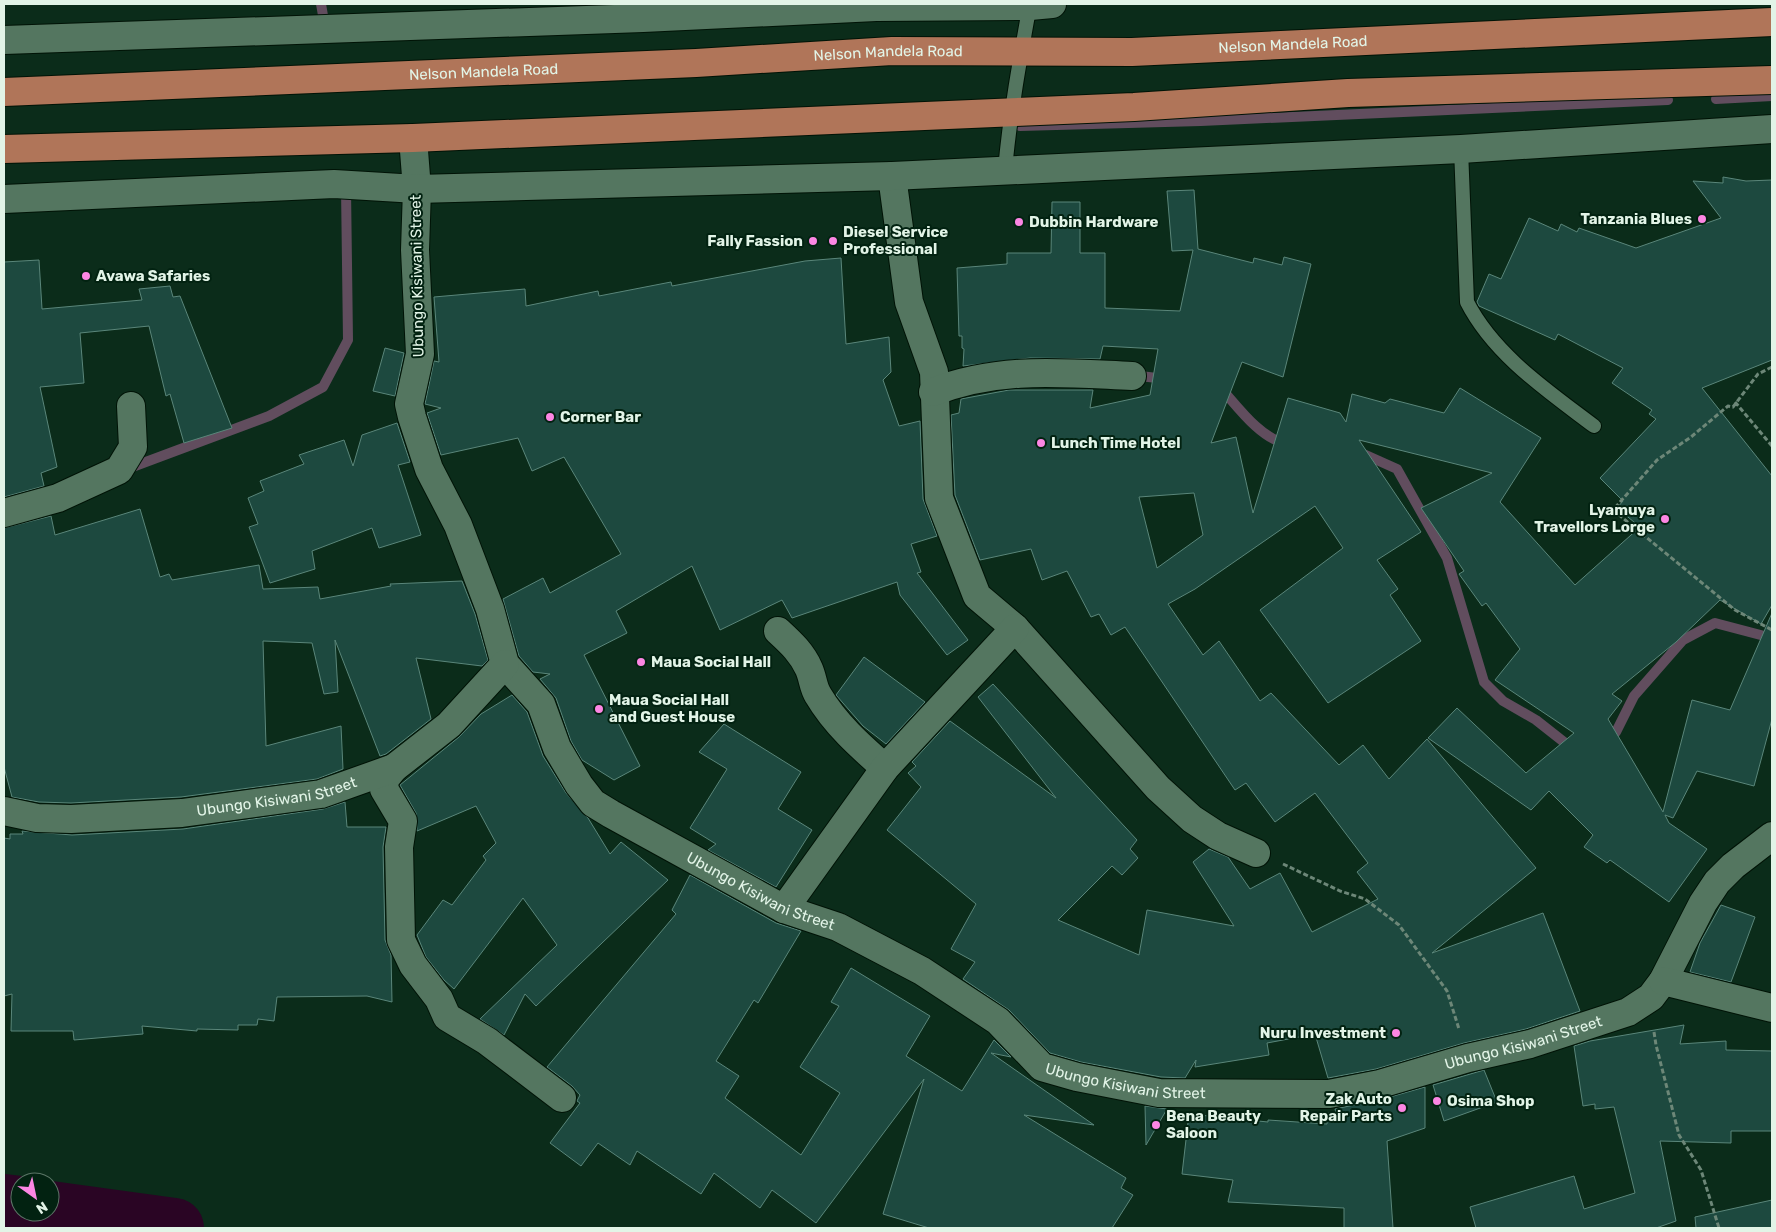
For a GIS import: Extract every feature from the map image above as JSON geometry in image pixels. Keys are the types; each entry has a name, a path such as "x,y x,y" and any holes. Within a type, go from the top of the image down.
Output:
{"main road":[{"name":"Nelson Mandela Road","path":"4,92 696,63 892,51 1132,52 1772,22"},
{"path":"4,149 413,138 1010,112 1348,93 1772,80"}],"street":[{"path":"4,40 643,18 876,5 1037,5"},
{"path":"4,199 334,184 416,189 892,176 1461,149 1772,130"},
{"name":"Ubungo Kisiwani Street","path":"413,138 416,189 415,250 420,354 416,380 412,388 409,404 429,469 458,525 484,592 505,664 541,704 557,748 579,786 593,803 784,908 838,927 922,971 998,1021 1042,1067 1077,1077 1159,1093 1329,1094 1380,1084 1468,1058 1530,1044 1628,1012 1657,989 1703,903 1717,882 1733,866 1772,836"},
{"path":"892,176 910,302 934,372 933,392 939,498 978,596 1016,628 1158,788 1192,819 1218,836 1256,853"},
{"path":"933,392 972,379 1000,373 1132,376"},
{"path":"4,513 58,498 119,470 132,447 131,406"},
{"path":"784,908 860,807 885,768 1016,628"},
{"path":"778,632 802,654 810,671 816,692 830,714 854,741 885,768"},
{"name":"Ubungo Kisiwani Street","path":"4,811 37,818 70,820 182,813 321,794 394,768 449,725 505,664"},
{"path":"394,768 385,779 384,789 403,821 399,847 401,940 414,965 438,999 447,1017 487,1041 562,1098"},
{"path":"1657,989 1772,1008"}],"lane":[{"path":"1005,170 1010,112 1023,53 1037,5"},
{"path":"1461,149 1467,302 1477,321 1527,374 1594,426"}],"path":[{"path":"1772,367 1758,374 1748,390 1735,402 1733,407 1728,406 1691,437 1657,460 1613,510 1735,610 1772,630"},
{"path":"1735,402 1772,446"},
{"path":"1256,853 1365,899 1399,925 1447,991 1468,1058"},
{"path":"1657,989 1656,1046 1679,1135 1701,1170 1719,1228"}],"building":[{"path":"1723,177 1746,181 1772,180 1772,360 1702,388 1772,476 1772,605 1761,624 1720,600 1676,642 1612,694 1622,701 1608,719 1663,812 1692,700 1730,710 1772,613 1772,719 1754,786 1697,771 1673,818 1665,815 1669,823 1707,849 1669,902 1610,860 1607,863 1584,847 1593,835 1549,791 1531,810 1428,738 1457,708 1526,773 1574,733 1495,680 1520,649 1486,603 1482,606 1459,574 1464,571 1421,508 1492,473 1359,440 1421,532 1377,560 1398,589 1390,595 1421,641 1328,703 1260,610 1343,548 1315,506 1195,589 1168,604 1203,655 1219,641 1260,701 1271,693 1339,765 1363,745 1389,779 1427,739 1536,868 1432,953 1543,913 1580,1011 1526,1029 1464,1043 1376,1069 1328,1078 1315,1034 1267,1043 1269,1055 1195,1067 1196,1060 1185,1078 1161,1077 1081,1062 1050,1053 1009,1010 963,979 975,962 951,949 976,904 887,830 921,787 908,773 916,766 912,762 950,721 1056,798 978,697 993,684 1137,840 1130,849 1138,858 1122,875 1112,866 1058,920 1139,955 1147,910 1234,926 1193,862 1209,849 1228,857 1250,889 1280,873 1312,932 1378,899 1357,872 1368,863 1315,793 1275,822 1246,783 1235,790 1125,627 1111,635 1099,614 1091,617 1067,571 1042,580 1031,549 980,560 955,495 951,415 959,413 961,399 1009,390 1093,390 1090,408 1150,395 1158,349 1103,346 1100,359 1030,358 963,366 964,349 962,348 962,336 959,336 957,268 1007,264 1007,253 1051,253 1052,202 1080,202 1080,253 1105,253 1105,308 1180,311 1193,250 1172,251 1167,191 1194,190 1198,249 1253,263 1254,258 1282,265 1284,257 1311,264 1283,377 1242,362 1211,443 1236,437 1253,513 1288,398 1340,413 1346,422 1352,394 1385,403 1390,399 1444,413 1460,388 1541,438 1500,502 1575,585 1640,527 1617,508 1623,501 1600,478 1656,419 1649,414 1652,410 1612,383 1623,368 1558,334 1555,340 1479,306 1477,302 1489,274 1501,279 1529,218 1558,231 1561,224 1577,232 1579,228 1636,248 1721,218 1693,181 1723,183","holes":["1194,493 1203,535 1157,568 1139,497"]},
{"path":"841,258 846,344 889,337 891,372 883,380 899,426 920,421 923,499 937,536 911,544 921,572 917,573 968,640 947,655 900,595 897,582 792,618 782,600 720,630 692,566 616,611 627,633 584,655 640,766 614,780 582,760 571,741 556,698 540,679 550,674 533,672 519,656 503,599 543,578 550,593 621,554 564,457 532,471 518,438 441,455 427,413 441,408 425,404 434,361 439,362 434,297 525,289 526,306 598,291 599,296 671,282 672,286 805,261"},
{"path":"39,260 42,309 142,300 139,289 170,286 173,297 180,296 232,428 184,443 170,394 166,396 149,326 80,333 84,383 40,387 57,467 41,473 44,486 4,497 4,262"},
{"path":"385,348 404,353 395,396 373,391"},
{"path":"397,423 410,462 398,465 421,535 379,548 372,528 312,551 315,569 270,583 249,527 258,524 248,498 264,491 260,481 304,464 299,455 344,440 353,466 362,435"},
{"path":"140,509 160,577 169,574 172,580 259,565 263,589 318,587 320,599 391,586 390,584 462,581 475,614 488,660 482,666 416,658 431,719 386,754 380,756 335,640 338,692 324,694 312,643 263,641 266,746 341,726 343,769 317,779 181,797 71,803 39,802 12,797 4,767 4,528 51,516 55,535"},
{"path":"864,657 925,702 886,744 863,726 836,695"},
{"path":"512,695 527,712 543,756 566,793 588,818 610,854 621,842 668,880 536,1006 525,994 504,1035 480,1019 557,945 523,898 454,989 444,980 426,957 417,935 443,900 452,905 486,860 483,856 496,843 476,806 417,831 416,813 400,785 459,737 481,714"},
{"path":"724,724 801,772 778,809 812,830 776,887 708,850 716,844 690,828 727,769 699,752"},
{"path":"345,802 347,827 386,827 383,847 385,940 391,955 392,1002 367,996 277,997 274,1021 258,1019 257,1025 238,1025 238,1030 197,1029 197,1031 142,1026 143,1034 74,1040 73,1031 11,1031 12,994 4,996 4,838 10,839 10,834 23,834 22,831 72,835 183,829 323,809"},
{"path":"690,875 776,923 801,931 758,1003 754,1000 716,1061 739,1076 725,1098 801,1155 840,1093 800,1067 839,1006 831,1002 851,968 930,1016 906,1056 962,1091 994,1040 1011,1057 991,1053 1094,1125 1024,1115 1126,1178 1121,1188 1133,1195 1112,1228 929,1228 883,1214 924,1079 816,1223 772,1190 760,1208 714,1173 701,1194 637,1151 630,1165 598,1143 581,1166 550,1143 580,1103 577,1101 580,1095 572,1086 547,1067 676,914 672,910"},
{"path":"1721,905 1755,917 1731,982 1690,972 1700,943"},
{"path":"1684,1025 1680,1044 1726,1041 1726,1050 1772,1051 1772,1131 1731,1131 1731,1143 1660,1141 1676,1221 1656,1228 1476,1228 1470,1207 1574,1176 1584,1209 1635,1193 1614,1107 1595,1109 1595,1104 1583,1106 1574,1046 1590,1041"},
{"path":"1484,1070 1497,1102 1444,1121 1433,1085"},
{"path":"1425,1087 1425,1128 1387,1141 1393,1228 1344,1228 1344,1208 1228,1202 1233,1180 1182,1174 1189,1114 1268,1122 1268,1120 1327,1124 1327,1113 1336,1113 1335,1109 1383,1099"},
{"path":"1145,1106 1167,1109 1146,1145"},
{"path":"1772,1200 1772,1228 1696,1228 1695,1217"}],"waterway":[{"path":"321,4 325,27"},
{"path":"1716,99 1772,96"},
{"path":"1020,126 1201,121 1668,100"},
{"path":"127,469 269,416 323,387 348,340 346,188"},
{"path":"1132,375 1165,379"},
{"path":"1220,387 1258,428 1267,435 1286,444"},
{"path":"1359,452 1397,469 1447,558 1484,682 1503,701 1536,720 1569,746 1575,745"},
{"path":"1603,737 1616,732 1634,696 1683,640 1715,623 1772,638"},
{"path":"4,1204 10,1205"},
{"path":"60,1212 174,1228"}],"place":[{"name":"Tanzania Blues","path":"1702,219"},
{"name":"Dubbin Hardware","path":"1019,222"},
{"name":"Fally Fassion","path":"813,241"},
{"name":"Diesel Service Professional","path":"833,241"},
{"name":"Avawa Safaries","path":"86,276"},
{"name":"Corner Bar","path":"550,417"},
{"name":"Lunch Time Hotel","path":"1041,443"},
{"name":"Lyamuya Travellors Lorge","path":"1665,519"},
{"name":"Maua Social Hall","path":"641,662"},
{"name":"Maua Social Hall and Guest House","path":"599,709"},
{"name":"Nuru Investment","path":"1396,1033"},
{"name":"Osima Shop","path":"1437,1101"},
{"name":"Zak Auto Repair Parts","path":"1402,1108"},
{"name":"Bena Beauty Saloon","path":"1156,1125"}]}
